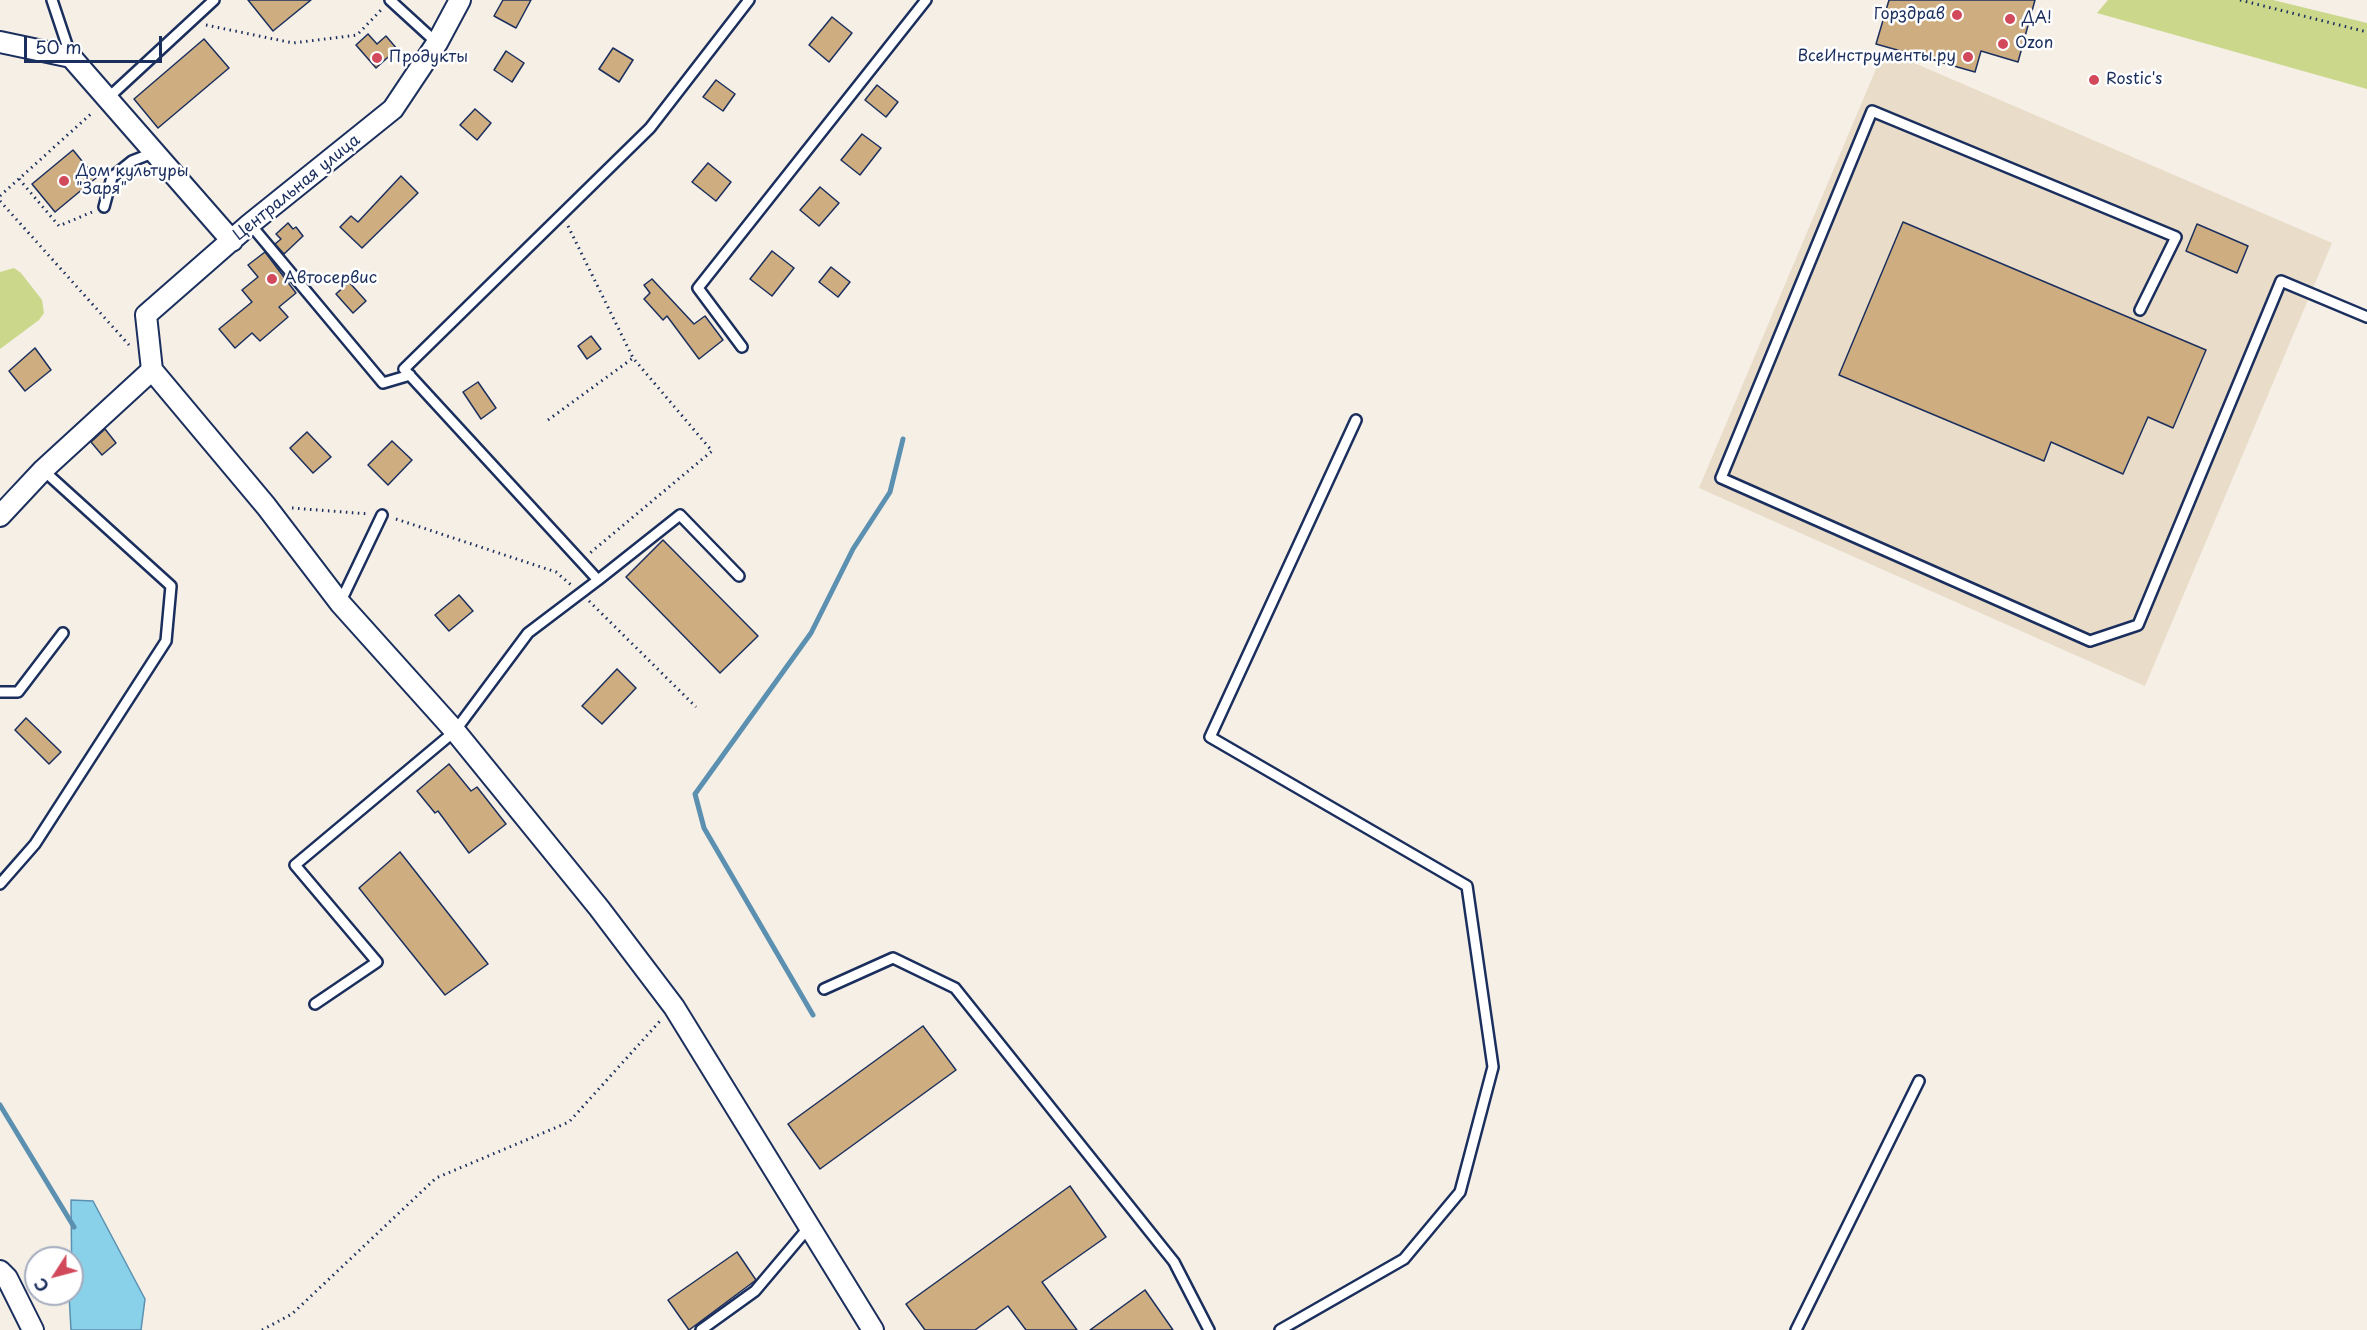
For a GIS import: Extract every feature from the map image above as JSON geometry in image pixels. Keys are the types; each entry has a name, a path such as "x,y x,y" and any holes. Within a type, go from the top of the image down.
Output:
{"street":[{"name":"Центральная улица","path":"152,370 146,315 250,224 393,110 437,43 460,0"},
{"path":"0,42 71,57 232,241"},
{"path":"0,516 43,470 152,370 266,506 339,603 455,731 599,908 674,1007 873,1330"},
{"path":"0,1271 7,1278 33,1330"}],"lane":[{"path":"52,0 71,57"},
{"path":"108,98 214,0"},
{"path":"390,0 437,43"},
{"path":"598,580 404,369 563,216 650,128 749,0"},
{"path":"742,347 698,288 926,0"},
{"path":"2140,310 2176,237 1872,111 1720,478 2090,641 2138,626 2281,281 2367,317"},
{"path":"104,207 112,177 132,161 155,152"},
{"path":"250,224 383,383 410,375"},
{"path":"1280,1330 1404,1259 1460,1192 1493,1067 1467,886 1210,737 1356,420"},
{"path":"0,884 35,844 166,641 171,586 43,470"},
{"path":"339,603 382,514"},
{"path":"315,1004 377,962 295,865 455,731 528,633 680,514 739,576"},
{"path":"0,692 18,692 63,633"},
{"path":"824,989 893,958 956,988 1174,1262 1209,1330"},
{"path":"1796,1330 1919,1081"},
{"path":"701,1330 755,1291 809,1227"}],"path":[{"path":"190,22 293,43 357,35 390,0"},
{"path":"2240,0 2367,32"},
{"path":"0,196 108,98"},
{"path":"19,179 59,226 104,207"},
{"path":"0,201 152,370"},
{"path":"563,216 633,358 712,451 580,561"},
{"path":"548,420 633,358"},
{"path":"266,506 382,514 556,572 696,707"},
{"path":"262,1330 292,1314 436,1178 569,1122 674,1007"}],"shaded area":[{"path":"1884,50 2332,243 2145,686 1699,488"}],"green space":[{"path":"2108,0 2273,0 2367,23 2367,89 2097,13"},
{"path":"14,268 21,273 42,300 44,313 39,320 0,349 0,272"}],"water":[{"path":"71,1200 93,1201 145,1299 141,1330 71,1330 70,1306 84,1306 84,1246 71,1246"}],"building":[{"path":"248,0 311,0 273,31"},
{"path":"503,0 531,0 516,28 494,16"},
{"path":"1889,0 2035,0 2018,62 1981,51 1975,72 1876,44"},
{"path":"832,17 852,33 829,62 809,45"},
{"name":"Продукты","path":"368,34 377,44 386,36 397,49 376,68 356,45"},
{"path":"204,39 229,68 158,128 134,99"},
{"path":"613,48 633,60 619,82 599,69"},
{"path":"506,51 524,63 512,82 494,70"},
{"path":"716,80 735,94 723,111 703,97"},
{"path":"877,85 898,102 886,117 865,100"},
{"path":"475,109 491,123 477,140 460,125"},
{"path":"862,134 881,148 860,175 841,160"},
{"name":"Дом культуры \"Заря\"","path":"73,150 96,178 55,212 32,184"},
{"path":"708,163 731,182 716,201 692,182"},
{"path":"401,176 418,193 362,248 340,227 351,216 358,222"},
{"path":"820,187 839,203 819,226 800,210"},
{"path":"1903,222 2206,350 2173,428 2148,417 2123,474 2051,442 2044,461 1839,375"},
{"path":"288,223 293,229 296,227 303,236 284,254 275,244 281,239 276,234"},
{"path":"2197,224 2248,246 2237,273 2186,251"},
{"path":"772,251 794,268 772,296 750,279"},
{"path":"265,252 296,293 279,307 288,317 260,341 252,333 235,348 219,329 252,302 242,290 258,277 248,265"},
{"path":"831,267 850,282 838,297 819,282"},
{"path":"652,279 694,324 705,316 723,340 699,359 667,316 663,320 644,299 650,293 644,285"},
{"path":"349,282 366,301 353,313 336,294"},
{"path":"591,336 601,349 587,359 578,346"},
{"path":"35,348 51,370 25,391 9,371"},
{"path":"478,382 496,408 481,419 463,392"},
{"path":"105,429 116,443 102,455 91,442"},
{"path":"307,432 331,457 313,473 290,448"},
{"path":"392,441 412,460 388,485 368,465"},
{"path":"663,540 758,636 720,673 626,577"},
{"path":"459,595 473,611 449,631 435,615"},
{"path":"617,669 636,688 602,724 582,706"},
{"path":"26,718 61,752 49,764 15,730"},
{"path":"449,764 471,791 477,787 506,824 469,853 438,811 435,813 417,791"},
{"path":"400,852 488,964 445,995 359,888"},
{"path":"923,1026 956,1070 820,1169 788,1124"},
{"path":"1070,1186 1106,1237 1042,1282 1077,1330 1026,1330 1008,1306 975,1330 925,1330 906,1304"},
{"path":"737,1252 756,1280 689,1330 668,1300"},
{"path":"1145,1290 1173,1330 1090,1330"}],"waterway":[{"path":"813,1015 704,828 695,794 811,633 853,549 890,492 903,439"},
{"path":"0,1105 74,1227"}],"place":[{"name":"Горздрав","path":"1957,15"},
{"name":"ДА!","path":"2010,19"},
{"name":"Ozon","path":"2003,44"},
{"name":"ВсеИнструменты.ру","path":"1968,57"},
{"name":"Продукты","path":"377,58"},
{"name":"Rostic's","path":"2094,80"},
{"name":"Дом культуры \"Заря\"","path":"64,181"},
{"name":"Автосервис","path":"272,279"}]}
